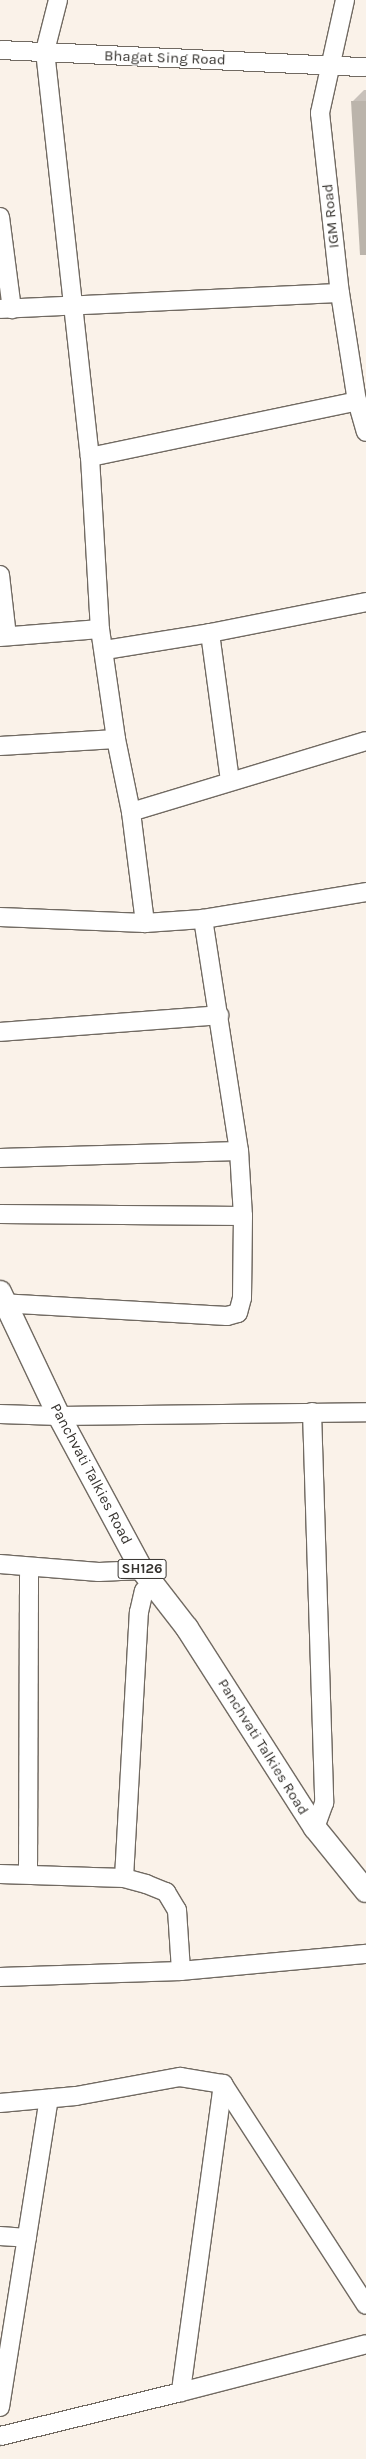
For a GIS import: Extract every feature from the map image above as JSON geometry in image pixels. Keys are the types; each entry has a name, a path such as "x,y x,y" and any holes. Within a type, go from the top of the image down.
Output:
{"main road":[{"name":"Panchvati Talkies Road","path":"2,1299 59,1416 147,1577 187,1628 315,1828 366,1891"}],"street":[{"path":"58,0 45,51 72,307 90,457 100,628 105,650 116,739 131,812 145,923"},
{"name":"IGM Road","path":"345,0 320,113 340,293 357,401 366,432"},
{"name":"Bhagat Sing Road","path":"0,50 45,51 84,55 330,67 366,67"},
{"path":"0,217 6,309 340,293"},
{"path":"90,457 357,401"},
{"path":"0,575 4,636 100,628"},
{"path":"105,650 210,633 366,602"},
{"path":"210,633 230,780"},
{"path":"0,746 116,739"},
{"path":"131,812 230,780 366,741"},
{"path":"0,917 145,923 203,919 366,892"},
{"path":"2,1299 227,1316 238,1313 242,1298 243,1216 239,1151 203,919"},
{"path":"0,1032 219,1015"},
{"path":"0,1158 239,1151"},
{"path":"0,1214 243,1216"},
{"path":"312,1412 324,1804 315,1828"},
{"path":"0,1414 59,1416 366,1412"},
{"path":"0,1564 147,1577 139,1612 124,1878"},
{"path":"28,1873 29,1567"},
{"path":"0,1874 28,1873 124,1878 146,1884 166,1892 177,1910 181,1971"},
{"path":"0,1977 181,1971 366,1954"},
{"path":"0,2103 76,2096 180,2078 223,2084 366,2305"},
{"path":"181,2392 223,2084"},
{"path":"0,2407 49,2099"},
{"path":"0,2236 27,2238"},
{"path":"0,2436 181,2392 366,2344"}],"building":[{"path":"351,101 366,101 366,255 360,255"}]}
